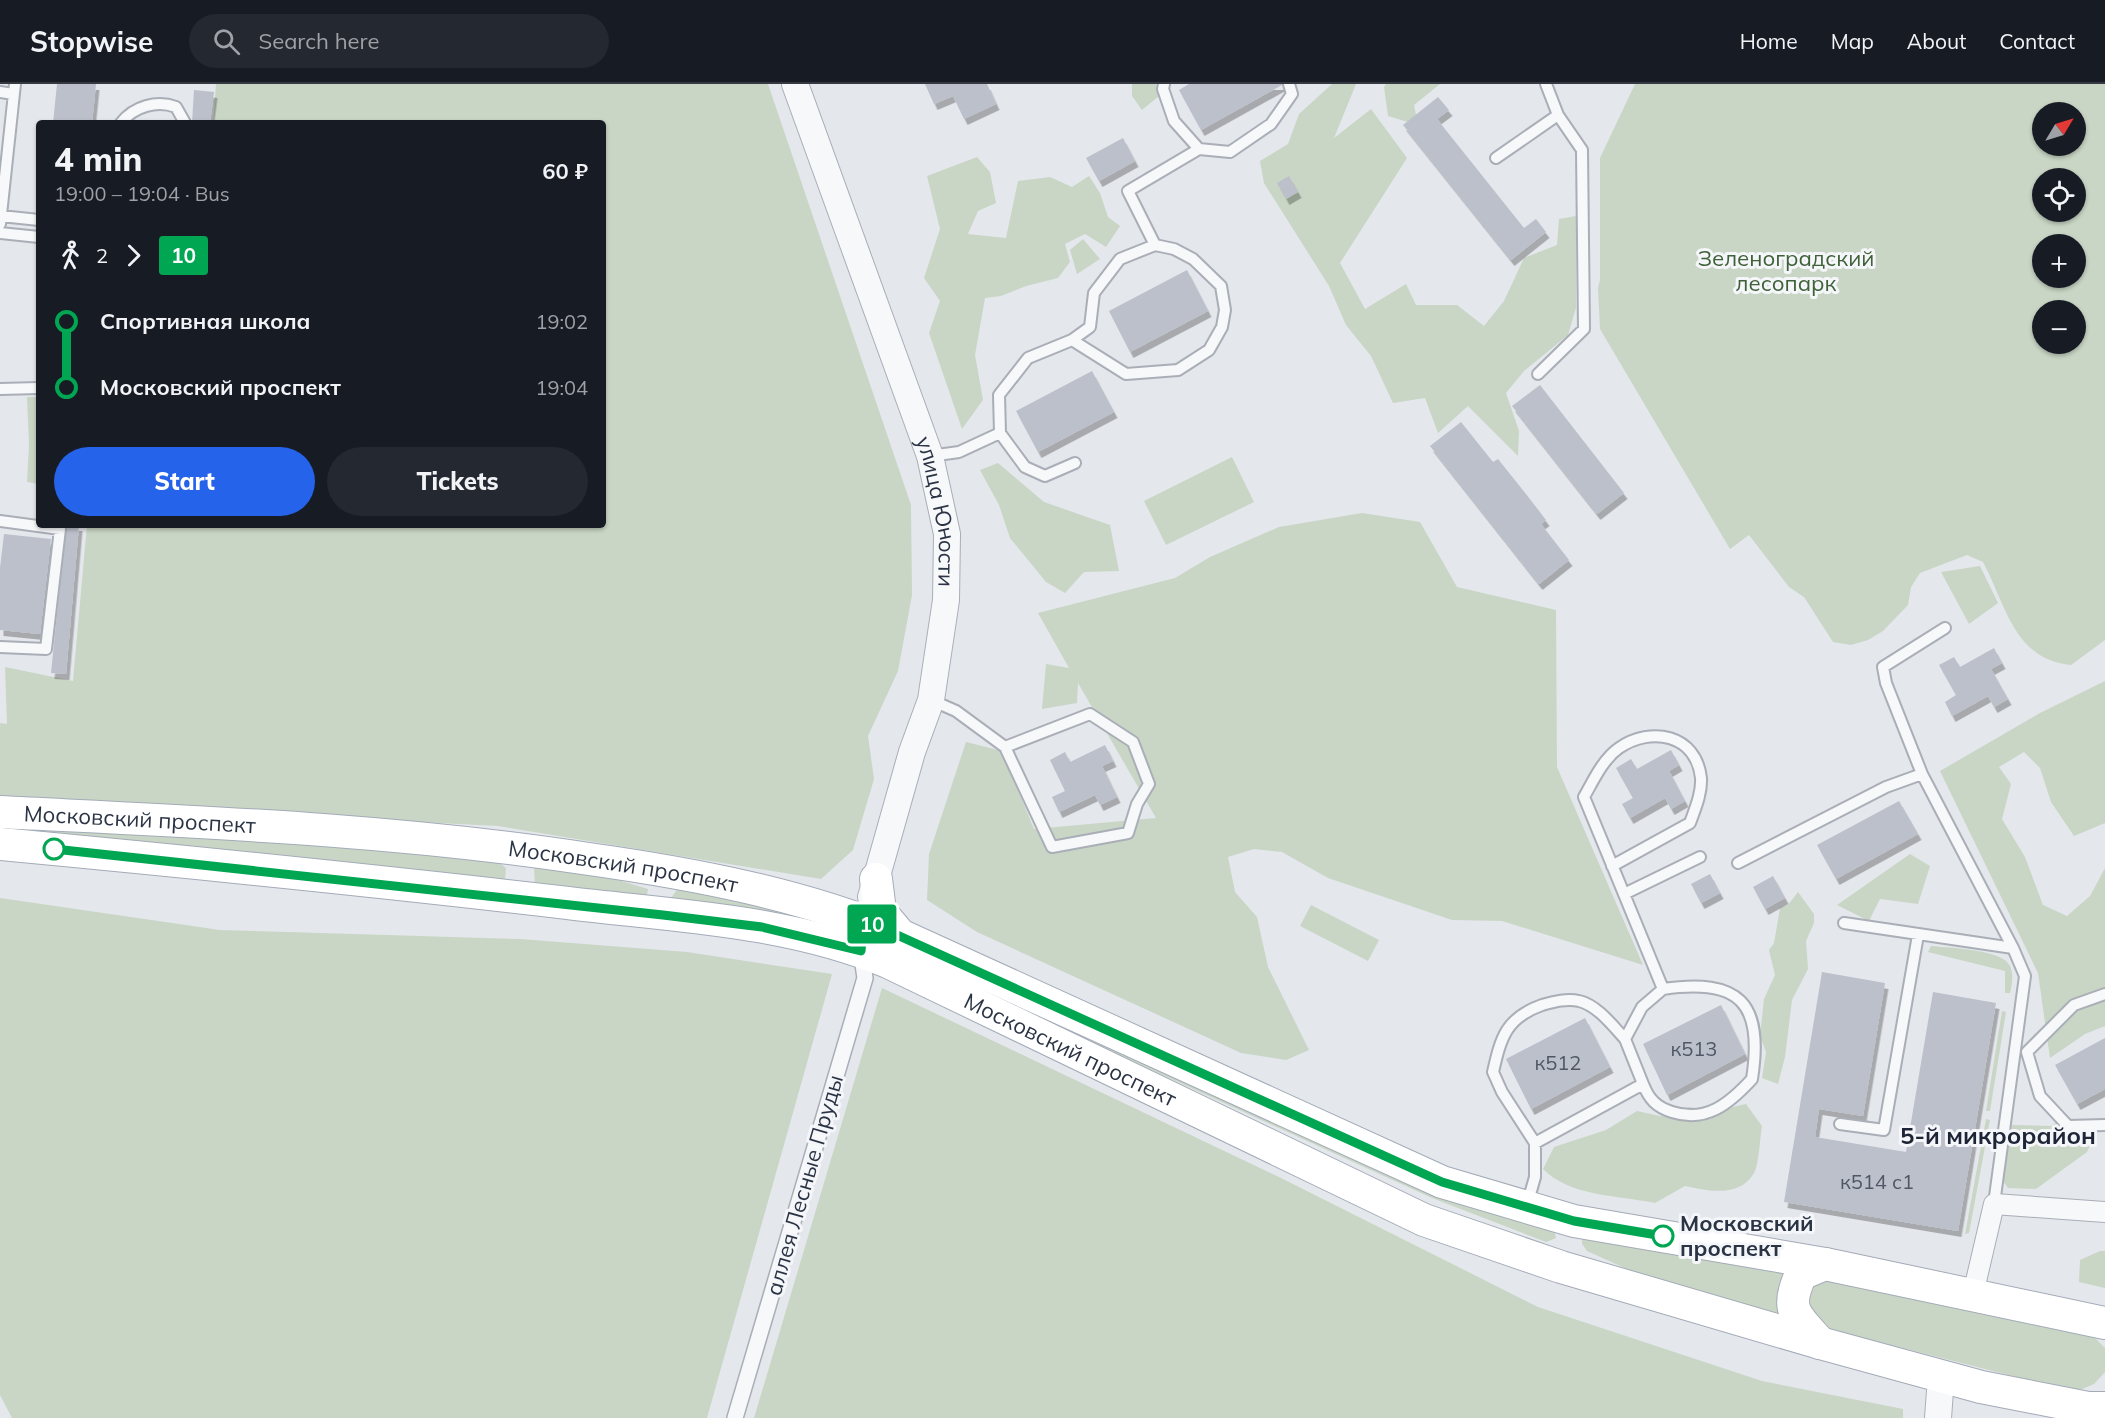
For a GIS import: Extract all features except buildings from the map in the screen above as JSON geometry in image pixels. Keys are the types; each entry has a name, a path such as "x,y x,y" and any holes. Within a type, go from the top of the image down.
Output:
{"main road":[{"name":"Московский проспект","path":"0,812 283,826 512,847 677,872 827,908 864,920 990,975 1442,1182 1574,1221 1826,1264 1973,1294 2099,1324"},
{"name":"Московский проспект","path":"0,844 510,897 762,927 861,951 1424,1220 1561,1267 1941,1377 2101,1405"},
{"path":"510,897 518,887 522,874 520,857 512,847"},
{"path":"663,915 658,902 659,890 667,878 677,872"},
{"path":"876,879 880,911 900,935"},
{"path":"976,1004 990,975"},
{"path":"1561,1267 1574,1221"},
{"path":"1820,1343 1794,1313 1791,1294 1801,1274 1826,1264"}],"street":[{"name":"улица Юности","path":"795,84 930,456 944,510 948,567 946,600 931,700 912,752 864,920 861,951"},
{"path":"827,908 856,903 876,879"},
{"name":"аллея Лесные Пруды","path":"735,1418 865,978 861,951"},
{"path":"1973,1294 1994,1204 2105,1212"},
{"path":"1938,1418 1941,1377"}],"lane":[{"path":"1164,84 1163,89 1174,122 1199,149"},
{"path":"1155,245 1128,191 1199,149 1230,152 1271,124 1292,94 1289,84"},
{"path":"1538,374 1584,330 1582,150 1558,115 1546,84"},
{"path":"0,92 14,89 0,220 36,220"},
{"path":"125,120 137,110 163,103 176,107 183,120"},
{"path":"1496,158 1558,115"},
{"path":"0,233 36,237"},
{"path":"1072,340 1126,374 1178,370 1209,350 1222,327 1225,310 1221,286 1193,259 1174,249 1155,245 1120,259 1094,293 1090,327 1072,340 1028,358 999,395 1000,433 1024,466 1045,476 1075,463"},
{"path":"0,389 36,388"},
{"path":"930,456 959,452 1000,433"},
{"path":"0,520 36,525"},
{"path":"0,647 46,648 60,529 53,528"},
{"path":"1945,628 1882,667 1886,683 1922,774 2013,948 2025,976 1994,1204"},
{"path":"931,700 956,711 1005,747 1052,847 1128,832 1137,804 1149,784 1132,742 1090,714 1005,747"},
{"path":"1615,874 1690,823 1700,787 1697,762 1679,742 1666,735 1646,735 1620,747 1598,772 1584,798 1615,874 1663,989"},
{"path":"1738,863 1886,787 1922,774"},
{"path":"1624,894 1700,857"},
{"path":"1844,923 2013,948"},
{"path":"1840,1124 1884,1130 1918,935"},
{"path":"1526,1208 1535,1177 1534,1143 1502,1092 1493,1072 1502,1042 1513,1020 1531,1009 1556,1001 1580,1001 1603,1015 1625,1039 1648,1096 1656,1105 1683,1116 1701,1116 1721,1108 1752,1079 1755,1040 1752,1019 1743,1004 1729,991 1705,986 1663,989 1642,1007 1625,1039"},
{"path":"2105,994 2074,1005 2027,1052 2040,1096 2068,1126 2105,1125"},
{"path":"1534,1143 1643,1084"}],"green space":[{"path":"216,84 768,84 911,505 912,595 898,671 868,736 874,779 853,850 821,879 498,826 0,801 0,723 7,724 5,667 73,681 87,528 606,528 606,120 213,120"},
{"path":"1132,84 1156,84 1159,96 1142,110 1132,96"},
{"path":"1332,84 1356,84 1334,138 1371,109 1407,158 1340,263 1365,309 1406,284 1416,305 1457,305 1484,326 1504,301 1524,258 1557,245 1559,219 1576,216 1576,308 1568,335 1524,371 1506,393 1519,431 1518,456 1468,406 1438,433 1425,398 1393,403 1371,356 1346,325 1329,286 1264,183 1260,161 1288,144 1299,114"},
{"path":"1386,84 1440,84 1414,105 1418,125 1388,116 1384,87"},
{"name":"Зеленоградский лесопарк","path":"1635,84 2105,84 2105,640 2071,665 2052,661 2036,653 2014,628 1983,562 1967,555 1920,573 1911,587 1908,605 1883,631 1868,640 1851,645 1833,642 1804,597 1789,587 1749,535 1730,549 1600,329 1598,288 1600,280 1600,158"},
{"path":"977,157 990,172 996,203 978,211 968,234 1006,238 1018,181 1050,177 1072,187 1089,176 1100,193 1108,217 1120,226 1106,247 1085,234 1065,244 1070,262 1058,278 1026,286 1001,296 985,298 975,355 983,400 962,429 929,333 940,301 924,278 940,229 927,176"},
{"path":"1083,239 1100,259 1077,274 1070,250"},
{"path":"27,397 36,397 36,484 27,482 29,445"},
{"path":"1232,457 1254,502 1166,545 1144,501"},
{"path":"998,463 1044,502 1110,525 1119,571 1084,572 1065,593 1046,582 1010,538 999,505 980,470"},
{"path":"1362,513 1420,522 1457,587 1556,610 1557,767 1643,965 1502,921 1452,920 1328,878 1282,852 1254,849 1228,857 1235,892 1257,917 1268,967 1309,1050 1286,1060 1241,1053 977,932 927,900 929,854 966,742 1002,751 1034,829 1156,818 1078,683 1077,703 1042,709 1046,664 1069,668 1038,613 1175,578 1210,557 1279,527"},
{"path":"1980,566 1998,603 1969,624 1941,572"},
{"path":"2105,681 2105,823 2074,836 2051,802 2040,768 2024,752 1999,767 2011,784 2002,819 2025,857 2043,905 2067,916 2090,896 2105,868 2105,1026 2085,1034 2050,1058 2038,973 1940,771 2040,713"},
{"path":"0,825 218,833 493,858 506,868 505,880 492,885 0,833"},
{"path":"1910,854 1930,866 1918,904 1880,899 1869,921 1837,905"},
{"path":"534,864 605,876 648,889 645,906 535,892"},
{"path":"678,888 763,903 843,928 669,901"},
{"path":"1798,892 1814,914 1814,923 1806,941 1808,969 1792,1000 1785,1057 1778,1084 1762,1078 1766,1052 1760,1036 1764,999 1775,975 1769,950 1774,943 1780,908 1788,905"},
{"path":"0,898 220,930 520,939 687,952 832,974 707,1418 12,1418 0,1395"},
{"path":"1311,905 1379,940 1368,961 1300,926"},
{"path":"1931,946 1974,950 2005,960 2012,973 2010,993 2005,993 2005,971 1928,952"},
{"path":"882,988 1279,1177 1538,1307 1762,1381 1903,1409 1903,1418 754,1418"},
{"path":"995,992 1554,1230 1556,1238 1546,1242 1432,1198 996,999"},
{"path":"2002,1011 2006,1012 1990,1111 1986,1111"},
{"path":"1746,1104 1762,1126 1758,1158 1756,1169 1748,1181 1732,1189 1713,1191 1685,1186 1655,1203 1581,1190 1554,1178 1543,1169 1554,1147 1606,1130 1637,1111 1660,1116 1683,1116 1688,1107 1715,1111"},
{"path":"1986,1119 1990,1120 1969,1233 1965,1234"},
{"path":"2059,1121 2072,1137 2092,1141 2087,1152 2036,1189 2008,1188 2003,1181 2012,1125 2051,1126"},
{"path":"1591,1234 1794,1268 1779,1292 1778,1305 1781,1320 1640,1275 1587,1251 1582,1244 1582,1239"},
{"path":"2105,1251 2105,1288 2079,1282 2080,1260"},
{"path":"1830,1272 2083,1326 2105,1348 2105,1372 2094,1384 2075,1392 1820,1327 1808,1315 1807,1287"}],"bus line":[{"name":"10","path":"54,849 510,897 762,927 840,944 861,951 864,920 990,975 1442,1182 1574,1221 1663,1236"}],"place":[{"name":"Московский проспект","path":"1663,1236"}],"district":[{"name":"5-й микрорайон","path":"1998,1136"}]}
